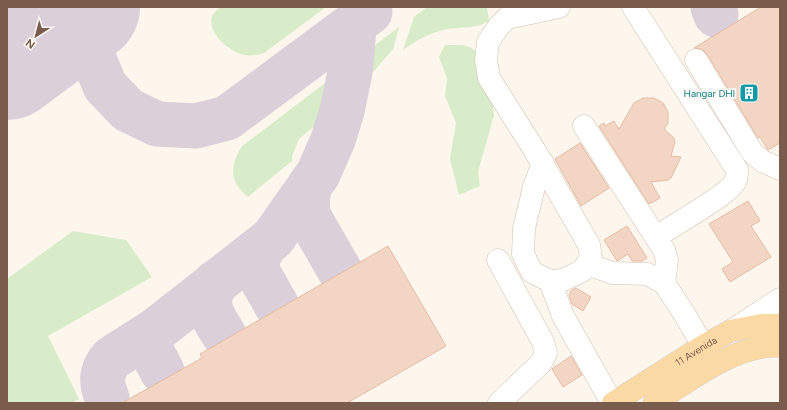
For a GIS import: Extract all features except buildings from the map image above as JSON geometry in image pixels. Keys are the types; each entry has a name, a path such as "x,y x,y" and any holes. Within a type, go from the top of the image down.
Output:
{"main road":[{"path":"730,331 762,325 780,324"},
{"name":"11 Avenida","path":"612,403 703,346 730,331"},
{"path":"654,403 726,358 745,351 770,346 780,346"}],"lane":[{"path":"542,163 534,187 524,228 523,254 532,272 550,281 563,280 582,270 587,264 591,258 589,245 542,163 489,78 486,60 488,42 499,26 507,18 559,7"},
{"path":"633,7 738,170 734,183 724,193 656,237"},
{"path":"696,60 752,152 762,161 778,166"},
{"path":"584,126 664,250 667,260 664,283"},
{"path":"498,260 543,342 546,353 541,363 498,403"},
{"path":"587,264 612,273 647,274 664,283 686,315 703,346"},
{"path":"550,281 563,316 612,403"},
{"name":"11 Avenida","path":"730,331 780,299"}],"green space":[{"path":"221,7 326,7 264,53 257,55 245,55 232,50 225,45 215,33 211,19 215,12"},
{"path":"427,7 487,7 489,21 478,26 449,29 437,32 422,38 403,50 414,17"},
{"path":"399,27 393,49 375,70 346,99 299,139 292,156 292,161 248,197 238,187 233,175 235,160 242,146"},
{"path":"445,45 462,45 472,48 476,52 482,80 493,106 494,115 478,172 480,186 459,195 450,159 456,123 445,96 447,78 439,57"},
{"path":"73,231 126,240 152,277 48,336 79,399 72,403 7,403 7,279"}],"taxiway":[{"path":"97,7 91,28 92,54 105,86 128,110 157,124 196,126 227,118 370,12"},
{"path":"713,7 716,15"},
{"path":"107,398 103,377 105,368 112,358 156,330 273,238 318,174 333,140 342,111 350,72 354,29 357,22"},
{"path":"309,188 307,203 309,217 340,271"},
{"path":"263,247 258,258 257,271 277,306"},
{"path":"215,283 210,298 211,310 224,335"},
{"path":"156,330 151,347 162,371"}],"runway":[{"path":"7,64 84,7"}],"place":[{"name":"Hangar DHl","path":"749,93"}]}
